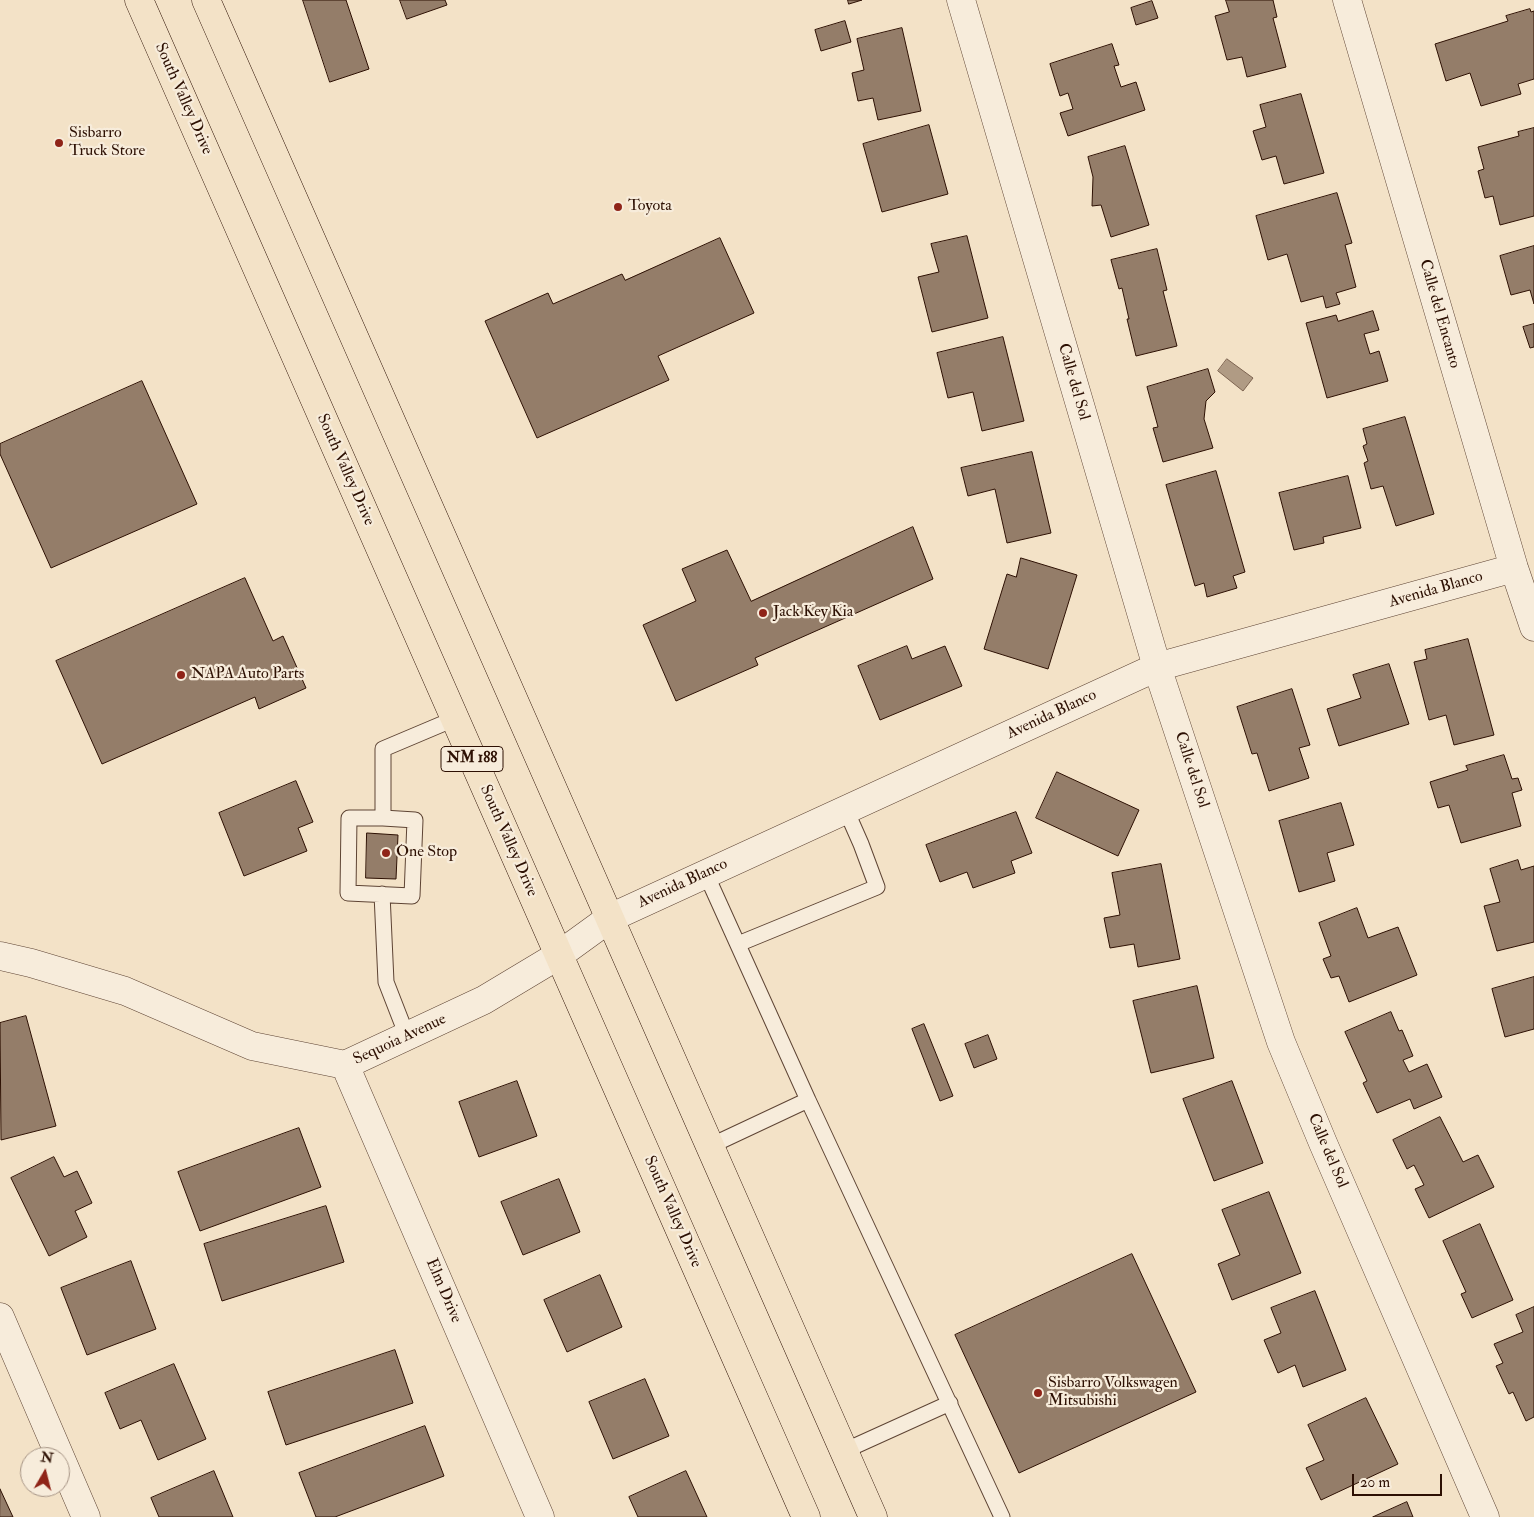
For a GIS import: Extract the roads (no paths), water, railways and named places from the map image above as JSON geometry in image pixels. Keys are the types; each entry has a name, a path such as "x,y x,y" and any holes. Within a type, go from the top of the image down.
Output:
{"main road":[{"name":"South Valley Drive","path":"139,0 806,1517"},
{"path":"206,0 873,1517"}],"street":[{"name":"Calle del Sol","path":"961,0 1157,667 1281,1042 1322,1143 1485,1517"},
{"name":"Calle del Encanto","path":"1347,0 1514,568 1534,627"},
{"name":"Avenida Blanco","path":"610,918 1157,667 1514,568"},
{"name":"Sequoia Avenue","path":"0,956 31,963 125,992 252,1046 346,1065 484,1000 559,955 610,918"},
{"name":"Elm Drive","path":"346,1065 540,1517"},
{"path":"0,1317 86,1517"}],"lane":[{"path":"383,818 384,749 454,718"},
{"path":"738,944 876,887 861,844 846,810"},
{"path":"349,818 383,818 415,820 412,896 348,893 349,818"},
{"path":"706,874 808,1100 1002,1517"},
{"path":"382,894 386,982 407,1036"},
{"path":"710,1146 808,1100"},
{"path":"844,1451 950,1403"}],"place":[{"name":"Sisbarro Truck Store","path":"59,143"},
{"name":"Toyota","path":"618,207"},
{"name":"Jack Key Kia","path":"763,613"},
{"name":"NAPA Auto Parts","path":"181,675"},
{"name":"One Stop","path":"386,853"},
{"name":"Sisbarro Volkswagen Mitsubishi","path":"1038,1393"}]}
